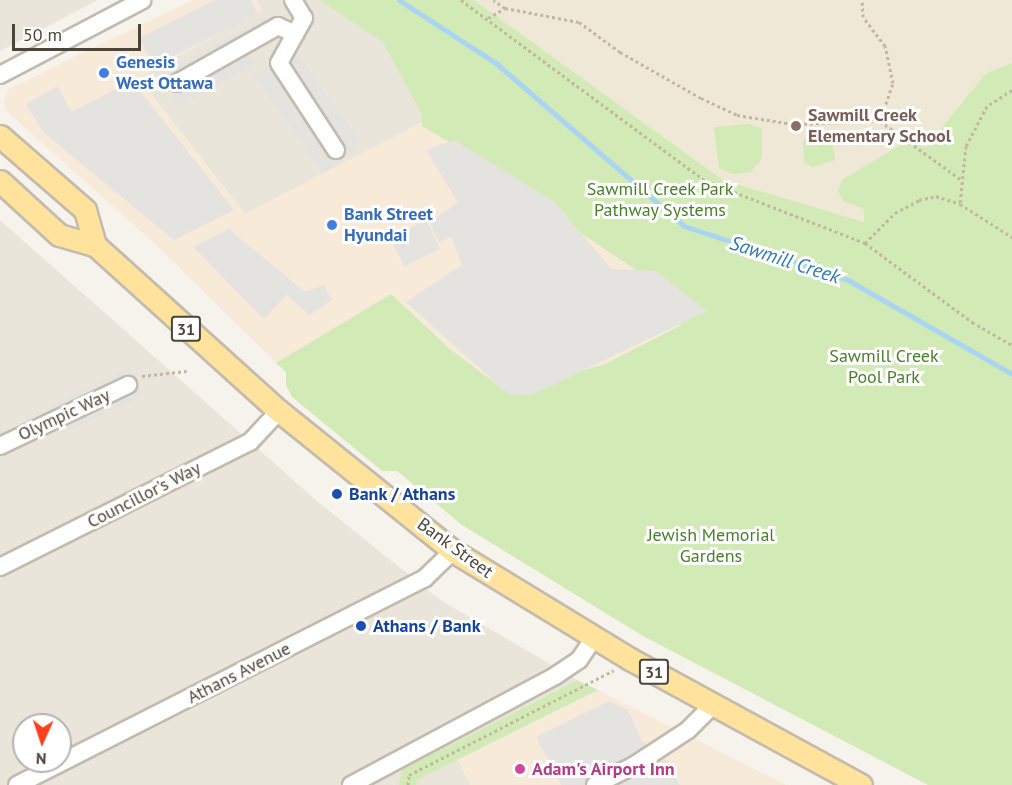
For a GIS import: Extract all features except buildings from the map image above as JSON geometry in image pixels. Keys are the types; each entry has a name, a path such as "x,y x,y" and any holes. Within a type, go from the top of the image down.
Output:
{"main road":[{"path":"0,136 84,210 95,245"},
{"name":"Bank Street","path":"0,181 59,235 95,245 279,411 453,551 630,659 861,785"}],"street":[{"path":"0,75 115,6 143,0"},
{"path":"293,0 304,18 279,63 336,150"},
{"path":"177,83 278,26 295,34"},
{"name":"Olympic Way","path":"0,446 128,385"},
{"name":"Councillor's Way","path":"0,567 250,442 279,411"},
{"name":"Athans Avenue","path":"17,785 425,578 453,551"},
{"path":"351,785 555,676 579,660 594,638"},
{"path":"595,785 633,766 688,730 713,705"}],"path":[{"path":"461,0 706,182 866,243 972,322 1012,345"},
{"path":"493,0 505,8 579,22 620,52 737,115 792,124 880,121 960,179"},
{"path":"862,0 863,17 885,46 893,83 880,121"},
{"path":"488,18 505,8"},
{"path":"960,204 960,179 966,146 987,106 1012,90"},
{"path":"866,243 895,213 919,200 936,196 960,204 1012,237"},
{"path":"128,385 147,372 187,371"},
{"path":"408,785 409,775 598,681 630,659"}],"shaded area":[{"path":"0,0 98,0 0,51"},
{"path":"193,0 256,0 262,10 139,78 245,214 469,98 750,289 605,364 499,394 391,294 276,363 154,243 5,110 4,102 8,89"},
{"path":"215,0 251,0 258,14 154,66 139,38"},
{"path":"256,0 319,0 469,98 245,214 138,78 262,10"},
{"name":"Sawmill Creek Elementary School","path":"474,0 1012,0 1012,63 986,73 864,222 723,180"},
{"path":"306,10 317,18 297,53 362,144 323,174 254,75 269,67"},
{"path":"263,18 275,38 250,52 256,63 179,106 161,75"},
{"path":"132,81 234,210 174,240 43,132 26,104 58,86 71,112"},
{"path":"454,140 555,202 611,269 656,271 707,311 532,395 508,394 406,302 462,265 451,237 439,242 429,222 458,203 426,150"},
{"path":"0,220 318,502 439,599 577,680 451,745 470,785 0,785"},
{"path":"426,220 440,249 404,266 390,238"},
{"path":"229,229 305,292 324,285 332,300 309,315 287,295 264,319 193,247"},
{"path":"130,368 143,396 59,435 46,407"},
{"path":"598,690 786,785 470,785 458,760"},
{"path":"609,701 628,710 642,741 667,761 680,785 561,785 536,737"}],"green space":[{"path":"319,0 474,0 723,180 864,222 864,209 843,201 838,191 842,180 909,140 925,148 986,73 1012,63 1012,785 928,785 643,636 462,525 397,471 382,471 292,397 286,385 286,372 276,363 391,294 450,349 507,392 605,364 681,325 663,288 581,233 544,199 422,126 422,115 383,42"},
{"path":"748,124 762,128 762,158 751,172 732,174 719,168 714,127"},
{"path":"831,133 835,160 812,167 804,162 803,141 807,136"},
{"path":"577,680 598,690 417,780 416,785 399,785 402,770"}],"waterway":[{"name":"Sawmill Creek","path":"399,0 497,64 684,226 848,280 1012,374"}],"place":[{"name":"Genesis West Ottawa","path":"104,73"},
{"name":"Sawmill Creek Elementary School","path":"796,126"},
{"name":"Bank Street Hyundai","path":"332,225"},
{"name":"Bank / Athans","path":"337,494"},
{"name":"Athans / Bank","path":"361,626"},
{"name":"Adam's Airport Inn","path":"520,769"}],"park label":[{"name":"Sawmill Creek Park Pathway Systems","path":"660,200"},
{"name":"Sawmill Creek Pool Park","path":"884,367"},
{"name":"Jewish Memorial Gardens","path":"711,546"}]}
